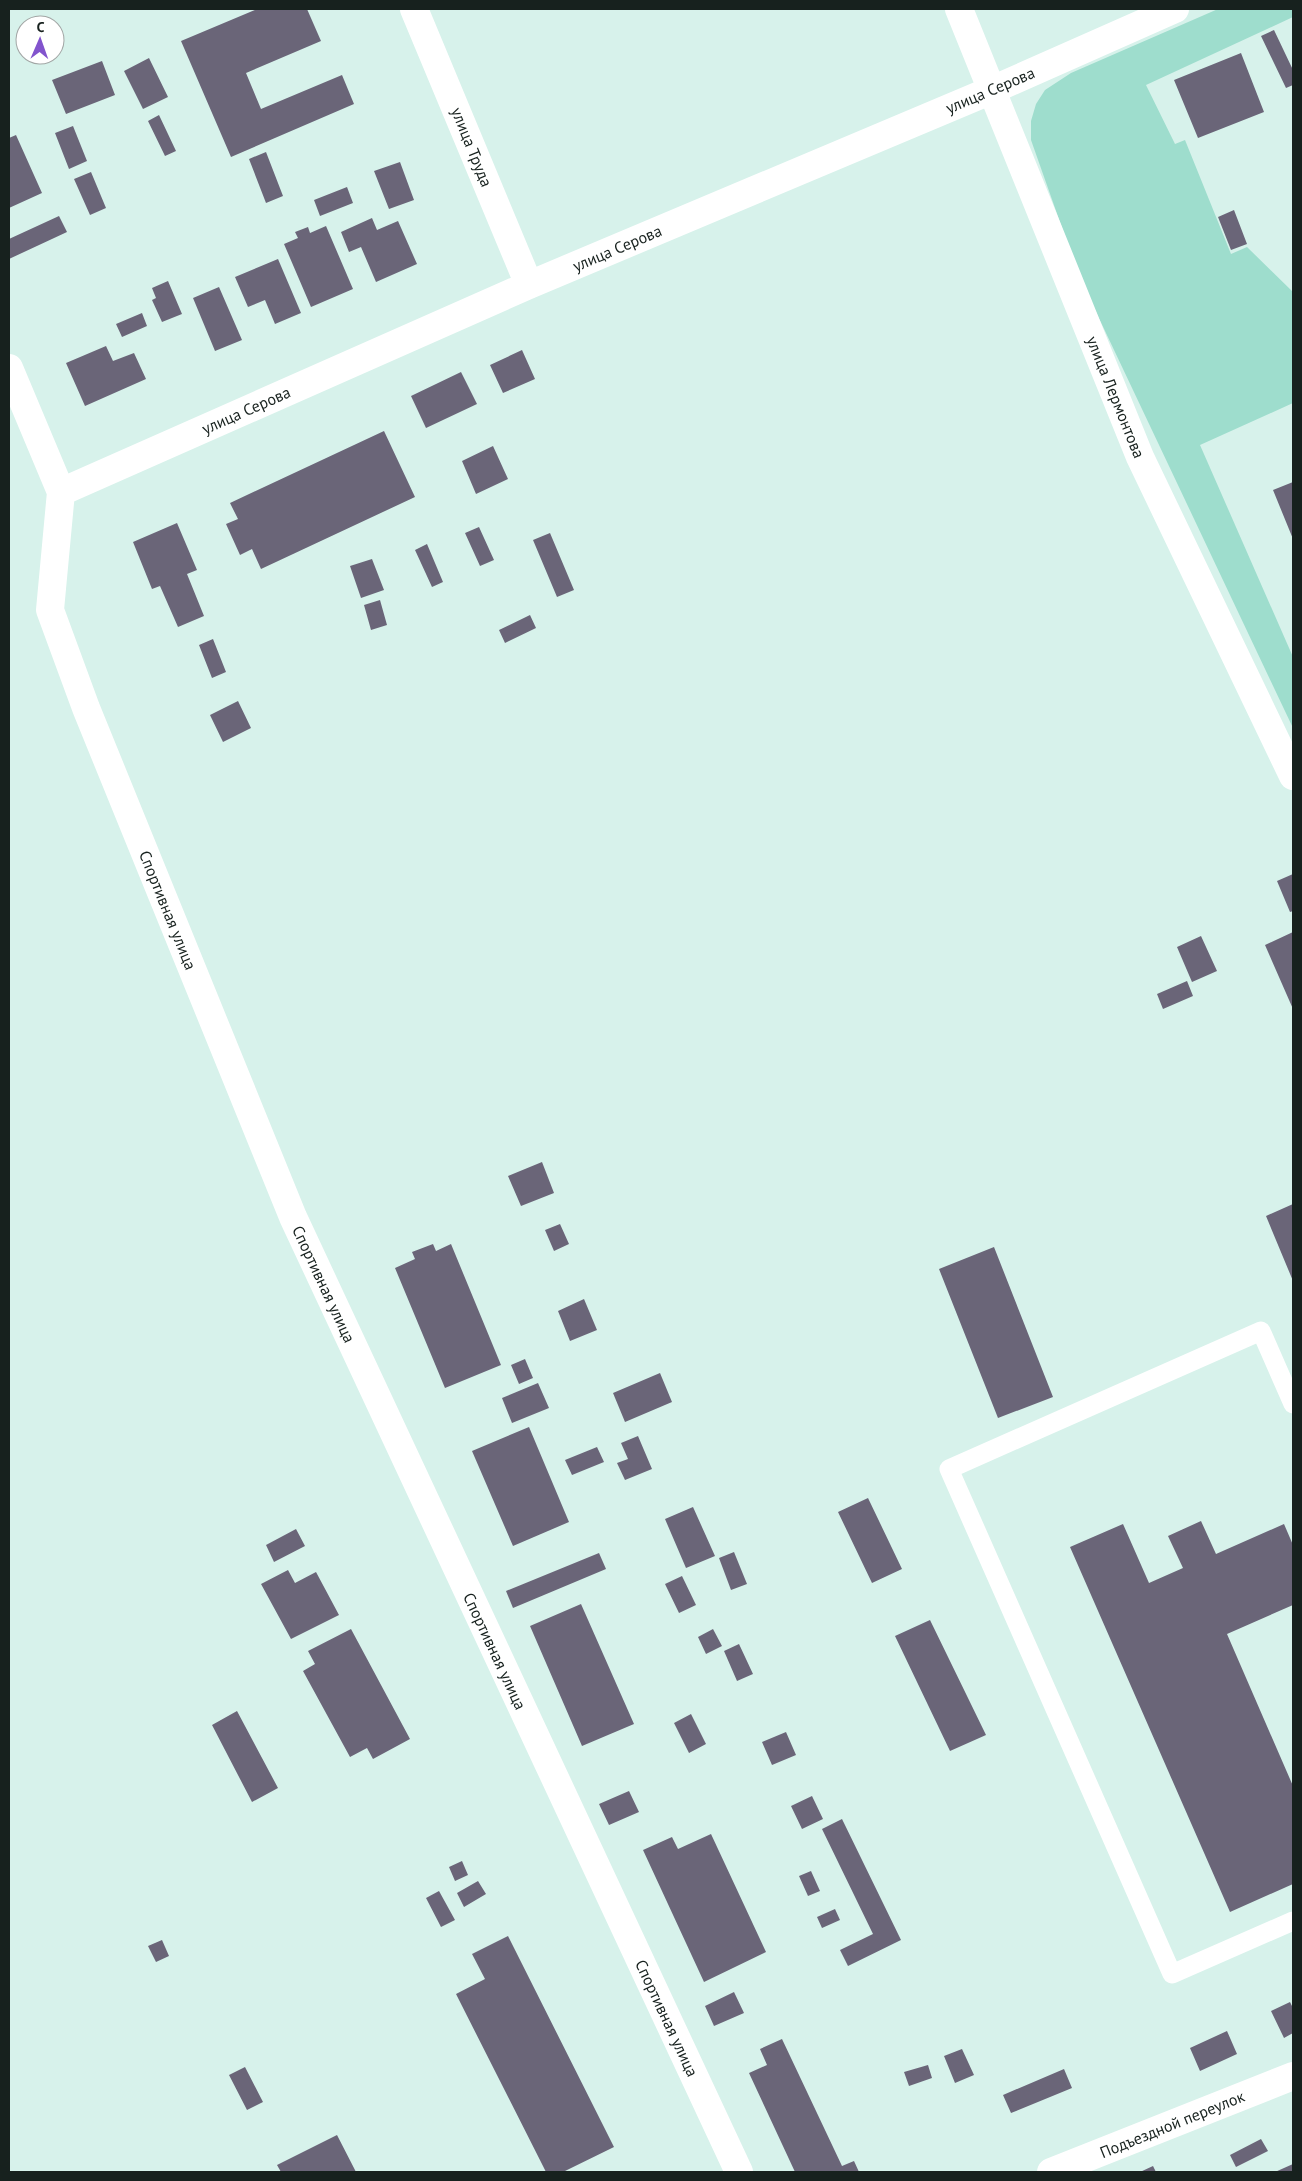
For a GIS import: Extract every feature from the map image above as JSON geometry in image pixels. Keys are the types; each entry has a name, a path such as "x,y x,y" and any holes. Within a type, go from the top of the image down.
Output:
{"street":[{"name":"улица Труда","path":"414,9 528,284"},
{"name":"улица Лермонтова","path":"959,9 1140,457 1293,776"},
{"name":"улица Серова","path":"61,492 528,284 992,90 1175,9"},
{"name":"Спортивная улица","path":"9,368 61,492 50,610 86,708 293,1217 738,2172"},
{"name":"Подъездной переулок","path":"1052,2172 1293,2076"}],"lane":[{"path":"1293,1404 1261,1331 949,1469 1172,1974 1293,1921"}],"green space":[{"path":"1218,9 1293,9 1293,17 1146,85 1175,144 1185,140 1231,254 1247,247 1293,292 1293,403 1200,445 1293,657 1293,728 1079,276 1031,140 1031,121 1036,104 1045,90 1071,73"}],"building":[{"path":"257,9 307,9 321,41 246,73 261,109 342,75 354,104 231,157 181,41"},
{"path":"1274,30 1293,70 1293,85 1286,88 1261,36"},
{"path":"1241,53 1264,112 1198,138 1174,80"},
{"path":"149,58 168,97 143,109 124,71"},
{"path":"102,61 115,95 66,114 52,80"},
{"path":"159,115 176,151 165,156 148,121"},
{"path":"73,126 87,161 69,169 55,133"},
{"path":"16,135 42,193 9,208 9,138"},
{"path":"266,152 283,196 266,203 249,159"},
{"path":"400,162 414,200 389,209 374,171"},
{"path":"91,172 106,208 90,215 74,179"},
{"path":"347,187 353,203 320,216 314,200"},
{"path":"1234,210 1247,244 1231,250 1218,217"},
{"path":"59,216 67,232 9,259 9,239"},
{"path":"372,218 377,230 398,221 417,264 376,282 361,247 349,252 341,232"},
{"path":"326,226 353,289 311,307 284,244 298,238 295,232 308,227 310,233"},
{"path":"278,259 301,313 275,324 265,300 248,307 235,277"},
{"path":"168,281 182,314 162,322 152,300 156,298 152,288"},
{"path":"219,287 242,340 215,351 193,298"},
{"path":"142,313 147,326 122,337 116,324"},
{"path":"106,346 113,361 134,353 146,379 85,406 66,363"},
{"path":"522,350 535,379 503,393 490,365"},
{"path":"461,372 477,404 426,428 411,396"},
{"path":"384,431 415,497 261,569 252,549 240,555 226,524 238,519 230,503"},
{"path":"493,446 508,479 476,494 462,461"},
{"path":"1293,482 1293,539 1273,490"},
{"path":"177,523 197,570 187,574 204,616 178,627 160,586 152,589 133,542"},
{"path":"479,527 494,560 480,566 465,533"},
{"path":"550,533 574,590 557,597 533,540"},
{"path":"427,544 443,582 432,587 415,550"},
{"path":"372,559 384,590 361,598 350,566"},
{"path":"380,600 387,625 371,630 364,605"},
{"path":"530,615 536,628 505,643 499,630"},
{"path":"213,639 226,672 212,678 199,645"},
{"path":"238,701 251,728 223,742 210,715"},
{"path":"1293,874 1293,911 1290,912 1277,881"},
{"path":"1293,932 1293,1009 1265,945"},
{"path":"1201,936 1217,971 1192,982 1177,947"},
{"path":"1187,981 1193,996 1163,1009 1157,994"},
{"path":"542,1162 554,1193 521,1206 508,1176"},
{"path":"1293,1204 1293,1281 1266,1216"},
{"path":"560,1224 569,1244 554,1251 545,1230"},
{"path":"433,1244 436,1251 451,1244 501,1365 445,1388 395,1268 415,1259 412,1252"},
{"path":"994,1247 1053,1397 998,1418 939,1269"},
{"path":"584,1299 597,1330 570,1341 558,1311"},
{"path":"525,1359 533,1378 519,1384 511,1365"},
{"path":"660,1373 672,1402 625,1422 613,1393"},
{"path":"538,1383 549,1408 512,1423 502,1398"},
{"path":"529,1427 569,1522 513,1546 472,1451"},
{"path":"638,1436 652,1469 625,1480 617,1463 628,1459 621,1443"},
{"path":"597,1447 604,1462 572,1475 565,1460"},
{"path":"868,1498 902,1569 872,1583 838,1512"},
{"path":"693,1507 715,1556 686,1568 665,1519"},
{"path":"1201,1521 1216,1554 1284,1524 1293,1545 1293,1605 1227,1634 1293,1786 1293,1884 1230,1912 1070,1547 1123,1524 1149,1583 1183,1568 1168,1536"},
{"path":"296,1529 305,1546 274,1562 266,1545"},
{"path":"734,1552 747,1584 731,1590 719,1558"},
{"path":"599,1553 606,1569 513,1608 506,1591"},
{"path":"288,1570 295,1583 316,1572 339,1615 291,1639 261,1584"},
{"path":"682,1576 696,1605 679,1613 665,1584"},
{"path":"581,1604 634,1724 582,1746 530,1626"},
{"path":"930,1620 986,1735 950,1751 895,1636"},
{"path":"351,1629 410,1739 373,1759 367,1748 350,1757 303,1671 315,1664 308,1651"},
{"path":"713,1629 722,1646 706,1654 698,1637"},
{"path":"739,1644 753,1674 737,1681 724,1651"},
{"path":"237,1711 278,1788 252,1802 212,1725"},
{"path":"691,1714 706,1744 689,1753 674,1723"},
{"path":"786,1732 796,1755 772,1765 762,1742"},
{"path":"629,1791 639,1812 609,1825 599,1804"},
{"path":"812,1796 823,1819 802,1829 791,1806"},
{"path":"842,1819 901,1940 848,1966 840,1950 873,1934 822,1829"},
{"path":"711,1834 766,1952 704,1982 643,1850 672,1837 678,1849"},
{"path":"462,1861 468,1875 455,1881 449,1867"},
{"path":"811,1871 820,1891 808,1896 799,1876"},
{"path":"478,1881 486,1894 464,1907 457,1893"},
{"path":"439,1891 455,1920 441,1927 426,1898"},
{"path":"835,1909 840,1920 822,1928 817,1917"},
{"path":"508,1936 614,2147 563,2172 546,2172 456,1994 485,1979 472,1954"},
{"path":"162,1940 169,1956 156,1962 148,1946"},
{"path":"734,1992 744,2013 714,2026 705,2006"},
{"path":"1290,2002 1293,2008 1293,2033 1284,2038 1271,2011"},
{"path":"1227,2031 1237,2054 1200,2071 1190,2048"},
{"path":"782,2039 842,2166 854,2161 859,2172 795,2172 749,2073 767,2065 760,2049"},
{"path":"962,2049 974,2075 955,2083 944,2056"},
{"path":"928,2065 932,2078 909,2086 904,2072"},
{"path":"245,2067 263,2102 247,2110 229,2075"},
{"path":"1064,2069 1072,2088 1011,2113 1003,2095"},
{"path":"337,2135 356,2172 281,2172 277,2165"},
{"path":"1261,2139 1268,2151 1236,2167 1230,2155"},
{"path":"1293,2164 1293,2172 1275,2172"},
{"path":"1153,2166 1156,2172 1140,2172"}]}
